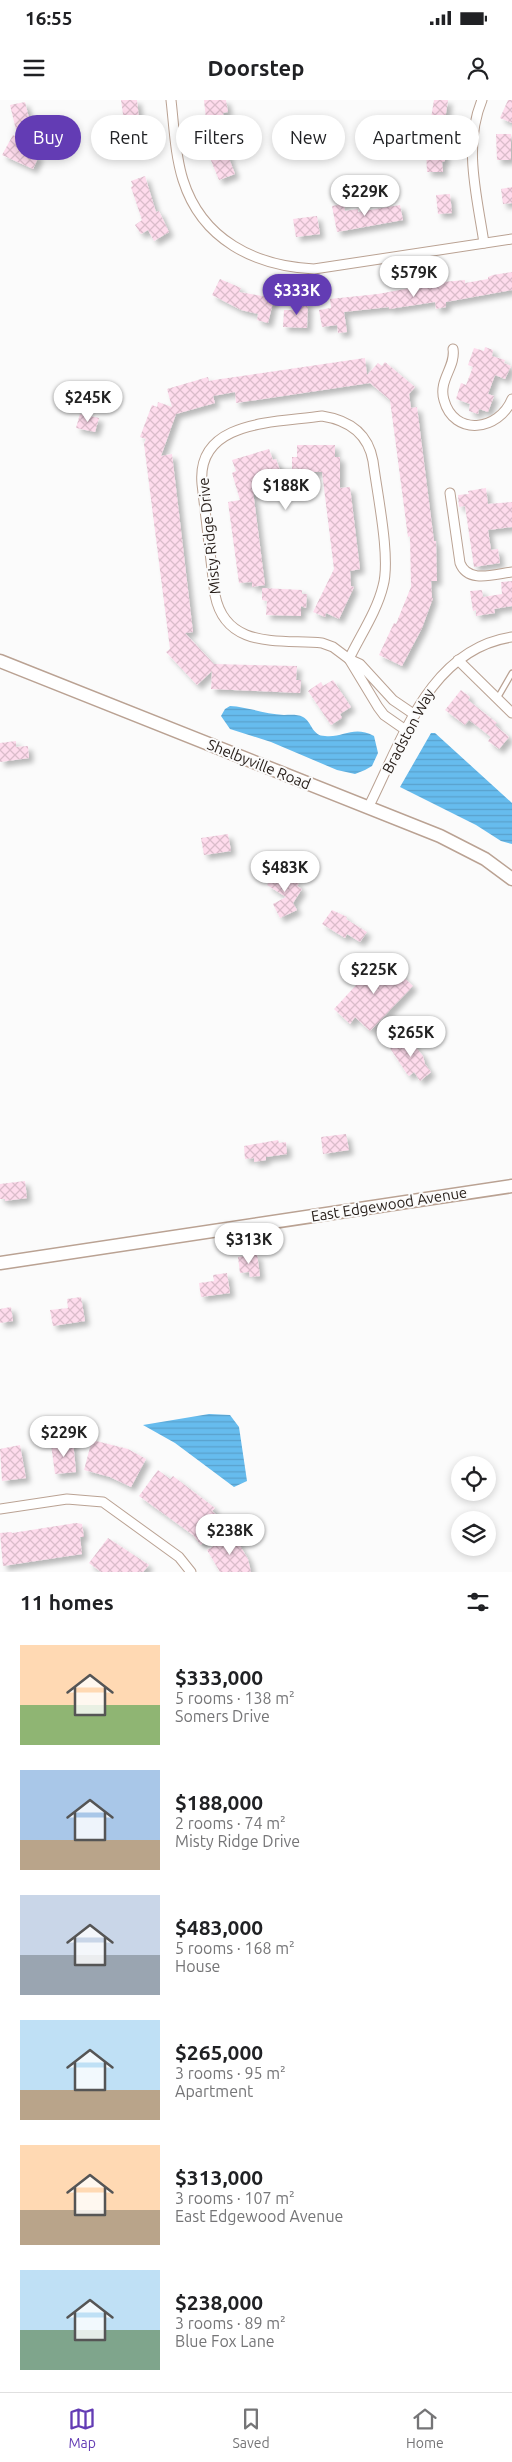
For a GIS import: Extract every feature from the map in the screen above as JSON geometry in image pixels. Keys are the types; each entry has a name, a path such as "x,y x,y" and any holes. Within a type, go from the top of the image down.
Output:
{"main road":[{"name":"Shelbyville Road","path":"0,661 449,840 484,859 512,879"},
{"name":"East Edgewood Avenue","path":"0,1263 512,1186"}],"street":[{"path":"171,100 182,178 193,203 202,217 220,236 236,249 268,264 288,268 324,268 512,239"},
{"path":"482,100 474,122 471,148 484,244"},
{"path":"453,348 454,358 444,380 443,393 446,406 454,416 468,424 488,424 503,415 512,399"},
{"name":"Misty Ridge Drive","path":"349,659 380,597 386,573 373,461 367,444 360,433 349,424 341,420 322,416 244,427 226,434 216,442 206,456 201,475 216,595 219,609 226,620 235,629 250,637 322,644 333,647 349,659 360,664 393,700 415,715"},
{"path":"450,493 460,564 464,570 477,577 512,572"},
{"name":"Bradston Way","path":"368,808 428,690 458,660 489,643 512,637"},
{"name":"Misty Ridge Drive","path":"349,659 381,711 407,731"},
{"path":"458,660 512,713"},
{"path":"0,1509 67,1499 103,1502 179,1557 191,1572"}],"lane":[{"path":"497,699 512,673"}],"water":[{"path":"230,706 301,716 306,719 317,734 321,735 332,736 354,732 367,733 374,736 378,753 372,766 365,770 355,774 337,770 271,742 230,729 221,716 225,709"},
{"path":"431,733 435,733 512,803 512,844 501,841 476,825 400,787"},
{"path":"209,1414 230,1415 239,1427 247,1481 234,1487 175,1443 143,1425"}],"building":[{"path":"121,100 137,100 139,115 123,115"},
{"path":"204,100 226,100 228,112 223,113 223,115 206,115"},
{"path":"434,100 448,100 446,115 432,115"},
{"path":"508,100 512,100 512,123 500,118"},
{"path":"25,102 28,115 15,115 15,126 10,105"},
{"path":"496,134 511,134 511,160 497,160"},
{"path":"13,135 15,136 15,160 37,160 33,169 2,155"},
{"path":"211,160 230,160 235,174 219,180"},
{"path":"426,160 445,160 442,162 443,172 427,172"},
{"path":"145,176 156,212 159,211 169,232 154,241 148,230 141,234 135,225 142,220 131,187 133,186 131,181"},
{"path":"512,187 512,203 503,204 501,189"},
{"path":"450,194 452,213 438,214 436,195"},
{"path":"344,204 345,211 358,209 358,212 400,205 403,220 337,232 332,206"},
{"path":"317,216 320,234 296,237 293,219"},
{"path":"512,272 512,290 446,302 446,307 436,309 435,302 389,309 389,307 344,312 347,332 338,333 337,325 322,327 319,310 331,308 330,299 378,294 443,282 465,280 465,283"},
{"path":"220,279 241,288 239,292 274,298 268,323 257,320 258,314 241,310 212,295"},
{"path":"296,301 308,302 307,328 283,327 284,310 296,310"},
{"path":"485,347 493,350 492,356 505,360 504,363 511,366 505,379 495,375 488,394 494,396 488,412 479,409 478,414 469,411 470,404 456,399 461,383 466,385 473,367 468,365 474,348 484,351"},
{"path":"365,358 367,375 378,363 382,366 385,362 415,387 409,394 411,408 417,407 434,541 436,541 437,581 431,581 433,598 422,628 402,666 379,655 394,623 396,624 411,587 410,536 408,537 390,400 370,383 236,403 235,392 213,396 215,403 176,414 161,456 172,454 193,632 185,633 214,664 297,666 296,680 301,680 300,693 211,689 212,671 197,685 166,652 170,649 144,444 146,439 140,437 152,405 157,407 158,402 172,407 167,389 208,377 209,381"},
{"path":"80,414 99,418 95,432 76,428"},
{"path":"297,445 335,445 335,457 340,457 340,488 350,487 360,569 350,571 351,586 354,587 339,619 326,613 325,617 313,612 334,569 322,472 297,472 297,468 292,470 292,457 297,457"},
{"path":"269,449 273,460 276,459 281,473 252,483 265,585 252,587 252,582 239,583 228,502 240,500 232,473 236,471 232,460"},
{"path":"486,488 488,504 512,502 512,527 488,530 491,550 498,549 500,563 474,567 465,506 459,507 458,495 469,494 468,491"},
{"path":"512,581 512,606 494,609 495,613 476,616 476,610 473,611 470,591 482,590 483,597 502,594 501,582"},
{"path":"262,588 302,590 302,594 307,594 306,608 301,606 301,616 266,615 267,601 262,600"},
{"path":"333,680 351,707 340,714 342,718 331,725 308,691 321,682 323,686"},
{"path":"461,690 470,697 468,700 497,723 495,725 509,737 499,749 488,741 491,737 469,720 465,725 445,710"},
{"path":"16,741 16,747 28,746 29,758 0,762 0,743"},
{"path":"228,834 231,851 204,855 201,838"},
{"path":"277,870 299,884 297,886 302,889 293,903 297,910 280,918 273,904 286,897 267,885"},
{"path":"332,910 347,917 346,919 367,932 360,942 347,934 345,938 322,924"},
{"path":"382,957 413,986 370,1031 355,1017 350,1024 334,1009"},
{"path":"407,1036 423,1056 425,1064 431,1072 420,1081 414,1072 409,1076 407,1074 390,1048"},
{"path":"346,1134 349,1150 323,1154 321,1137"},
{"path":"278,1140 279,1143 286,1142 287,1154 266,1157 266,1160 254,1162 254,1158 245,1159 244,1146"},
{"path":"25,1181 27,1198 5,1201 5,1199 0,1199 0,1184"},
{"path":"257,1254 260,1276 250,1277 249,1272 240,1273 238,1257"},
{"path":"227,1273 230,1293 201,1297 199,1283 214,1281 213,1275"},
{"path":"81,1297 85,1321 53,1326 50,1310 68,1308 67,1299"},
{"path":"11,1307 13,1321 0,1323 0,1309"},
{"path":"92,1440 128,1449 146,1459 131,1487 110,1477 84,1470"},
{"path":"73,1441 76,1472 55,1474 51,1444"},
{"path":"20,1445 26,1478 2,1481 0,1449"},
{"path":"158,1470 170,1479 173,1476 215,1508 212,1511 224,1521 201,1545 193,1535 139,1496"},
{"path":"76,1523 82,1524 84,1537 80,1537 82,1554 3,1566 0,1533 12,1533"},
{"path":"233,1534 248,1559 251,1572 220,1572 207,1550"},
{"path":"108,1538 149,1565 143,1572 101,1572 89,1563"}]}
